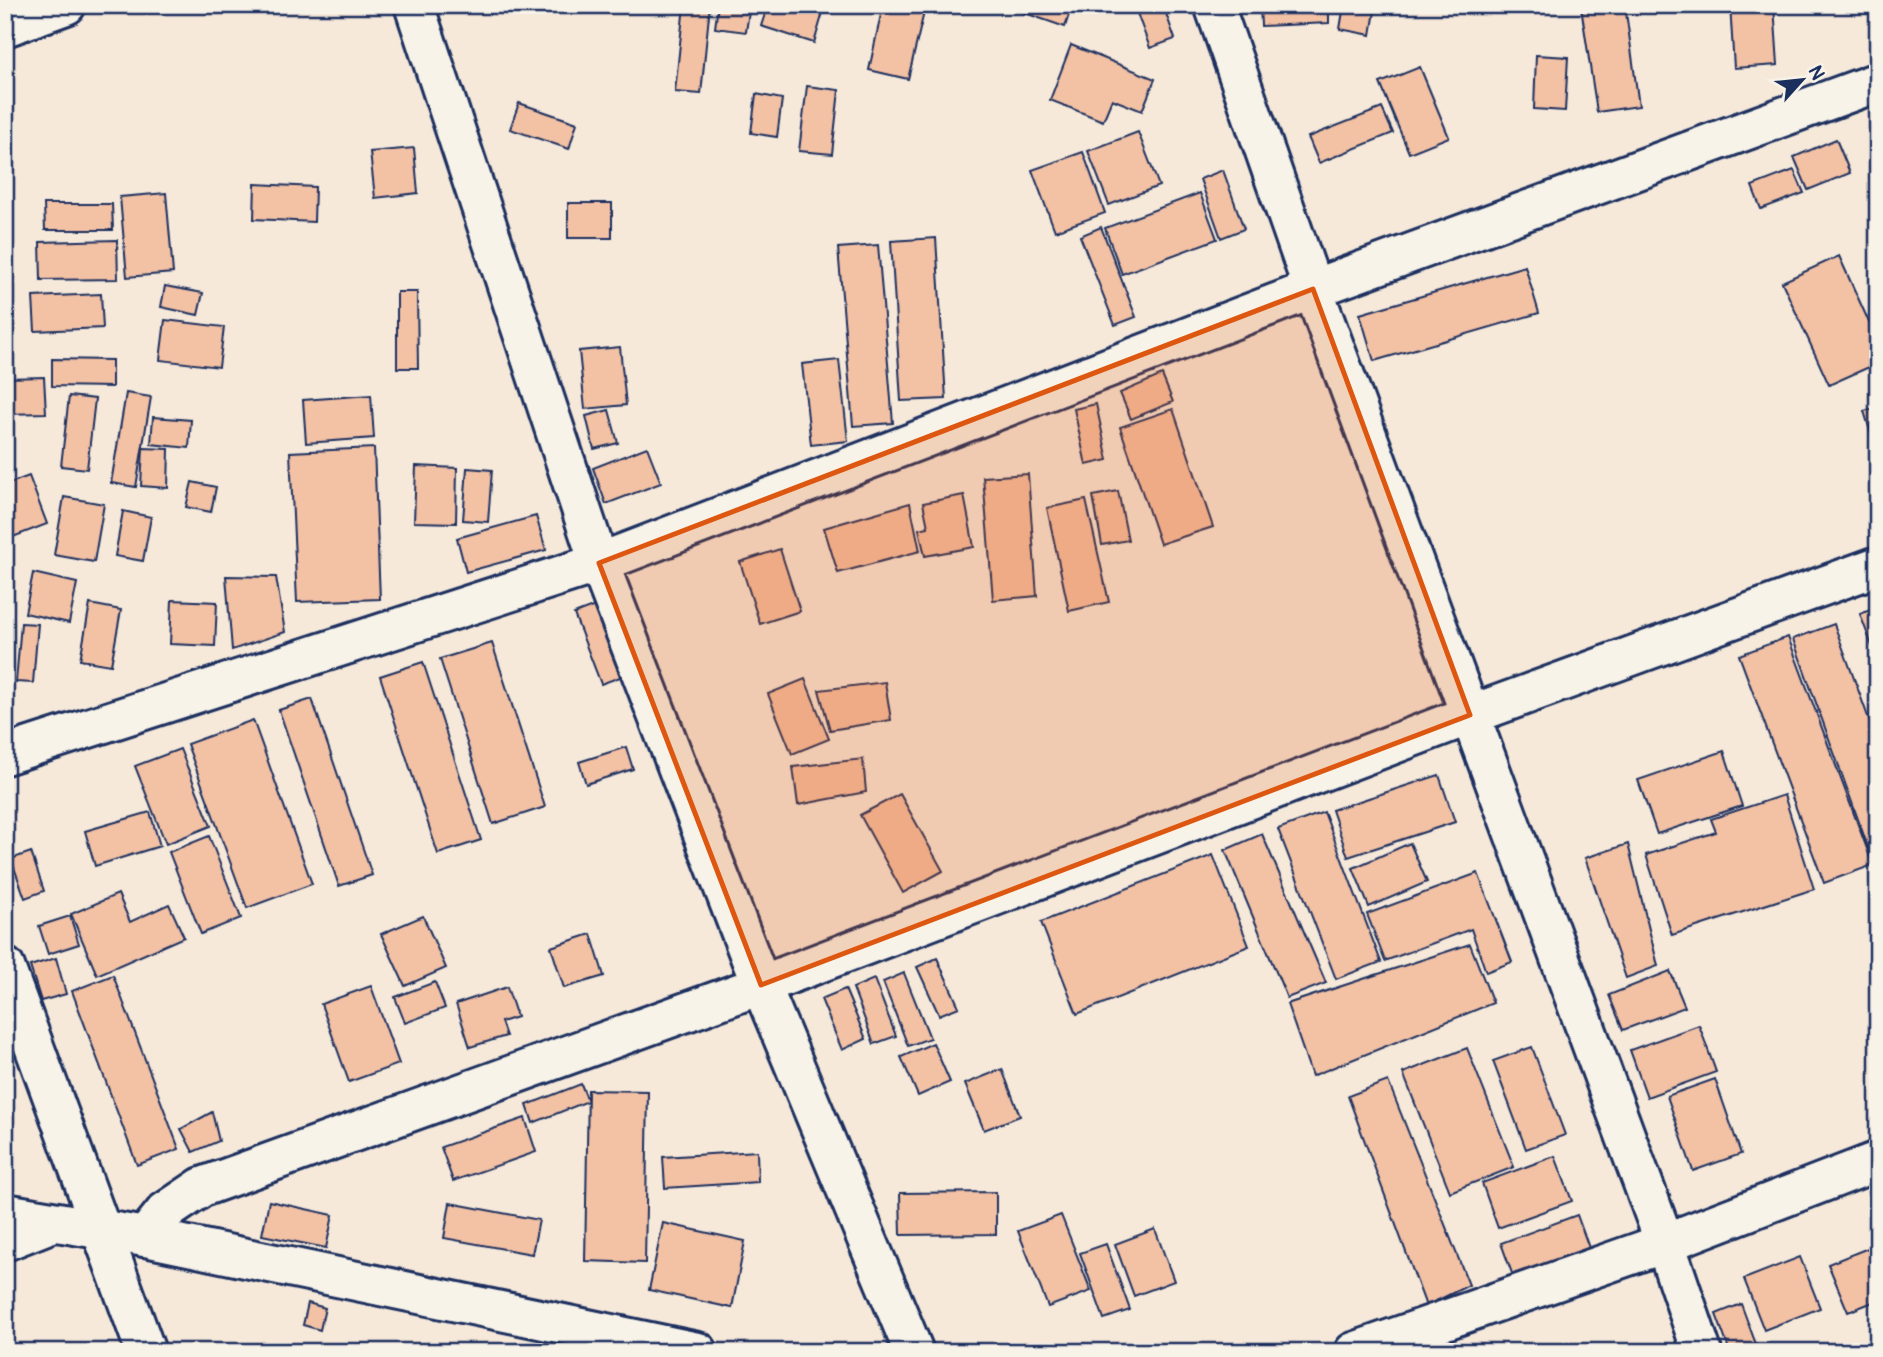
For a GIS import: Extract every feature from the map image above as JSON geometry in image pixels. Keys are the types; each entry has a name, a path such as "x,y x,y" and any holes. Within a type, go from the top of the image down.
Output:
{"street":[{"path":"5,27 66,5"},
{"path":"414,5 599,563 761,985 914,1352"},
{"path":"1214,5 1313,289 1665,1243 1702,1352"},
{"path":"5,755 599,563 1313,289 1878,82"},
{"path":"145,1237 165,1212 202,1187 761,985 1470,715 1878,566"},
{"path":"5,967 146,1352"},
{"path":"1354,1352 1665,1243 1878,1161"},
{"path":"5,1213 145,1237 698,1352"},
{"path":"5,1241 53,1222"}],"highlighted area":[{"path":"1313,289 1470,715 761,985 599,563"}],"building":[{"path":"684,5 710,5 701,94 675,92"},
{"path":"718,5 750,5 746,32 715,28"},
{"path":"768,5 811,5 824,9 814,43 761,26"},
{"path":"883,5 925,8 908,79 869,70"},
{"path":"1002,5 1072,5 1065,27"},
{"path":"1134,5 1163,5 1175,39 1150,48"},
{"path":"1260,5 1329,5 1329,23 1261,26"},
{"path":"1344,5 1376,5 1371,35 1340,29"},
{"path":"1625,5 1639,106 1597,112 1581,7"},
{"path":"1730,5 1774,5 1778,65 1734,68"},
{"path":"1873,5 1878,5 1878,26 1874,27"},
{"path":"1071,45 1155,79 1142,111 1112,99 1103,121 1050,100"},
{"path":"1536,55 1568,57 1565,111 1534,109"},
{"path":"1420,67 1449,137 1409,153 1380,83"},
{"path":"807,86 839,90 832,154 799,151"},
{"path":"756,94 782,99 777,137 751,133"},
{"path":"519,103 577,123 569,149 510,129"},
{"path":"1382,108 1393,133 1319,163 1308,137"},
{"path":"1138,132 1159,186 1109,205 1088,151"},
{"path":"1836,139 1850,173 1808,190 1794,157"},
{"path":"414,148 418,193 375,198 370,152"},
{"path":"1083,152 1105,213 1055,231 1032,170"},
{"path":"1223,170 1244,229 1221,238 1200,179"},
{"path":"1794,170 1804,193 1761,209 1752,186"},
{"path":"255,184 315,187 314,222 254,219"},
{"path":"166,193 173,273 127,277 120,197"},
{"path":"1200,193 1217,239 1122,274 1105,228"},
{"path":"568,203 612,203 612,238 568,238"},
{"path":"44,204 112,204 113,230 45,230"},
{"path":"1101,227 1136,317 1115,325 1080,236"},
{"path":"936,238 946,399 901,401 891,241"},
{"path":"117,240 118,279 41,280 40,242"},
{"path":"878,245 893,423 853,426 838,248"},
{"path":"1839,256 1878,342 1878,363 1829,385 1782,282"},
{"path":"1525,266 1539,313 1374,361 1360,314"},
{"path":"165,286 203,293 198,315 161,307"},
{"path":"397,292 417,292 418,368 397,368"},
{"path":"101,294 103,328 35,331 33,297"},
{"path":"9,318 11,372 5,372 5,319"},
{"path":"165,320 224,327 219,367 160,360"},
{"path":"620,347 626,405 585,409 579,351"},
{"path":"52,359 112,360 112,387 52,386"},
{"path":"839,360 848,441 811,445 802,364"},
{"path":"1162,375 1173,402 1131,419 1120,393"},
{"path":"44,377 46,413 5,414 5,378"},
{"path":"126,393 151,397 136,487 111,483"},
{"path":"371,395 374,438 306,443 303,400"},
{"path":"69,396 95,399 87,469 61,466"},
{"path":"1096,404 1108,460 1086,465 1074,409"},
{"path":"1878,407 1878,457 1864,411"},
{"path":"1173,409 1213,527 1160,544 1120,427"},
{"path":"609,410 618,443 594,449 586,416"},
{"path":"153,417 191,420 189,448 151,444"},
{"path":"647,447 661,483 606,504 593,468"},
{"path":"143,448 169,449 168,488 141,486"},
{"path":"374,448 380,599 297,602 290,452"},
{"path":"416,466 457,468 456,523 414,522"},
{"path":"467,468 492,470 488,522 463,520"},
{"path":"1028,474 1037,596 993,600 983,477"},
{"path":"29,476 47,524 13,537 5,515 5,485"},
{"path":"192,482 216,487 211,512 186,507"},
{"path":"1118,491 1128,540 1102,545 1093,496"},
{"path":"964,495 974,547 925,556 919,529 928,527 923,503"},
{"path":"64,497 104,504 94,562 54,555"},
{"path":"1086,500 1109,602 1069,611 1047,508"},
{"path":"910,503 920,551 838,573 824,528"},
{"path":"123,511 151,517 143,561 115,556"},
{"path":"536,516 546,550 466,572 457,538"},
{"path":"780,549 800,611 760,624 740,562"},
{"path":"33,573 77,583 69,623 25,613"},
{"path":"226,576 276,577 285,632 232,650"},
{"path":"172,600 217,602 215,646 170,644"},
{"path":"90,604 121,610 111,665 80,660"},
{"path":"595,606 623,676 601,684 574,614"},
{"path":"1878,607 1878,662 1860,614"},
{"path":"21,623 38,624 33,683 16,682"},
{"path":"1834,624 1878,744 1878,856 1872,858 1793,639"},
{"path":"1788,637 1873,865 1824,883 1739,655"},
{"path":"492,643 545,807 493,824 440,659"},
{"path":"423,662 481,840 438,854 380,676"},
{"path":"805,679 829,739 792,754 768,694"},
{"path":"885,682 891,720 830,730 819,690"},
{"path":"312,699 372,875 339,886 279,710"},
{"path":"253,720 312,884 247,908 187,744"},
{"path":"626,747 633,769 586,784 579,762"},
{"path":"180,749 211,826 166,844 135,766"},
{"path":"1724,751 1742,806 1657,834 1638,780"},
{"path":"863,759 866,792 798,805 793,767"},
{"path":"1439,775 1455,822 1348,857 1332,810"},
{"path":"900,794 943,871 903,893 860,815"},
{"path":"1784,795 1814,889 1672,935 1646,855 1716,832 1711,819"},
{"path":"150,812 160,846 95,866 85,831"},
{"path":"1324,812 1381,962 1336,979 1278,829"},
{"path":"1262,834 1326,983 1287,998 1225,850"},
{"path":"209,836 241,918 201,934 169,852"},
{"path":"1410,843 1427,882 1369,907 1353,868"},
{"path":"1628,844 1658,966 1626,978 1585,858"},
{"path":"31,852 44,891 25,898 11,859"},
{"path":"1213,855 1249,946 1077,1014 1041,922"},
{"path":"1478,873 1512,962 1486,972 1471,929 1385,961 1367,914"},
{"path":"118,894 130,922 169,904 184,937 97,975 71,914"},
{"path":"70,916 79,944 48,954 39,926"},
{"path":"423,916 446,968 405,986 381,934"},
{"path":"591,934 604,976 564,988 551,947"},
{"path":"1470,944 1493,1003 1312,1076 1287,1004"},
{"path":"56,958 66,994 41,1001 30,966"},
{"path":"937,958 959,1007 939,1015 917,967"},
{"path":"1670,971 1685,1007 1623,1030 1609,995"},
{"path":"904,973 930,1038 908,1046 883,982"},
{"path":"113,975 179,1149 137,1165 72,991"},
{"path":"874,979 896,1036 874,1044 853,988"},
{"path":"435,982 445,1008 405,1023 395,997"},
{"path":"371,986 399,1064 349,1082 321,1004"},
{"path":"507,987 517,1017 501,1022 506,1036 470,1047 456,1004"},
{"path":"845,989 866,1039 842,1050 821,999"},
{"path":"1699,1025 1716,1072 1647,1097 1630,1050"},
{"path":"933,1043 950,1082 918,1096 901,1057"},
{"path":"1532,1047 1565,1135 1526,1149 1493,1061"},
{"path":"1467,1048 1514,1167 1450,1192 1403,1073"},
{"path":"1002,1069 1020,1116 984,1130 965,1084"},
{"path":"1715,1079 1741,1154 1693,1171 1667,1096"},
{"path":"1388,1081 1469,1285 1426,1306 1348,1096"},
{"path":"581,1084 588,1101 533,1123 527,1105"},
{"path":"588,1090 648,1091 645,1263 585,1261"},
{"path":"212,1112 219,1141 193,1152 181,1129"},
{"path":"525,1118 536,1152 453,1181 441,1147"},
{"path":"757,1151 758,1182 665,1188 663,1157"},
{"path":"1555,1156 1572,1201 1498,1228 1482,1183"},
{"path":"996,1192 996,1234 901,1235 900,1193"},
{"path":"269,1201 333,1215 326,1248 262,1235"},
{"path":"450,1203 539,1220 532,1254 444,1238"},
{"path":"1061,1215 1091,1291 1048,1307 1018,1231"},
{"path":"1577,1215 1589,1248 1513,1276 1501,1243"},
{"path":"663,1223 745,1241 732,1308 649,1290"},
{"path":"1155,1229 1174,1281 1134,1296 1115,1244"},
{"path":"1106,1244 1130,1310 1104,1319 1080,1253"},
{"path":"1878,1244 1878,1300 1848,1312 1828,1264"},
{"path":"1800,1257 1820,1308 1764,1330 1744,1279"},
{"path":"308,1303 325,1308 320,1330 303,1325"},
{"path":"1741,1304 1757,1347 1745,1352 1730,1352 1716,1314"},
{"path":"1648,1345 1651,1352 1634,1352"}]}
